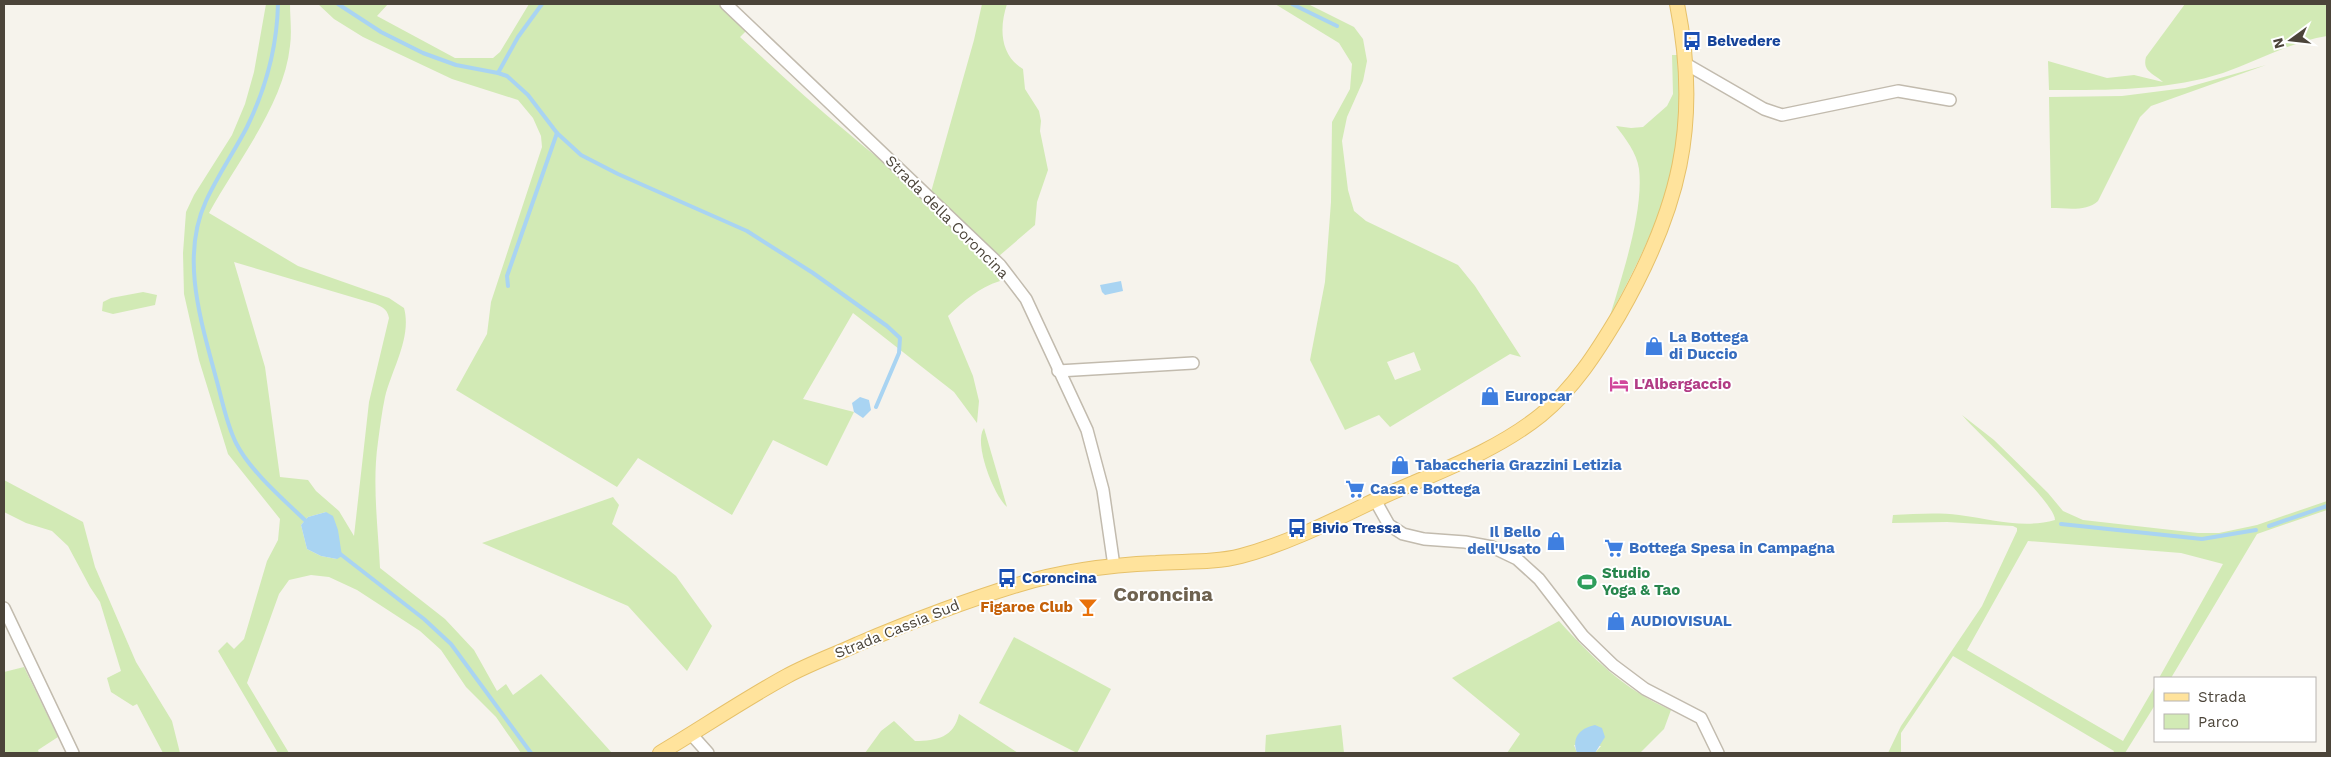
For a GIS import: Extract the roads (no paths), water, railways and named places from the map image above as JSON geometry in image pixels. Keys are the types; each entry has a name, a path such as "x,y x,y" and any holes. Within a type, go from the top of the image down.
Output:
{"main road":[{"name":"Strada Cassia Sud","path":"660,753 792,673 933,613 1031,581 1114,566 1238,556 1278,543 1474,456 1527,426 1559,399 1587,365 1644,268 1668,212 1677,182 1685,142 1687,104 1686,64 1677,4"}],"street":[{"name":"Strada della Coroncina","path":"726,4 1000,265 1026,299 1090,438 1107,510 1114,566"},
{"path":"1686,64 1764,109 1782,115 1898,91 1950,100"},
{"path":"1058,371 1193,363"},
{"path":"1375,500 1389,525 1403,534 1424,539 1482,545 1502,551 1517,559 1539,579 1583,636 1613,666 1645,689 1701,718 1718,753"},
{"path":"4,608 73,753"},
{"path":"691,734 708,753"}],"water":[{"path":"1121,281 1123,291 1105,295 1102,292 1100,285"},
{"path":"860,397 869,400 871,410 863,418 854,412 852,403"},
{"path":"326,512 333,516 338,530 342,556 337,559 321,556 307,549 301,525 308,517"},
{"path":"1595,725 1602,728 1605,737 1595,753 1577,753 1575,743 1578,734"}],"waterway":[{"path":"278,4 273,52 265,82 247,127 206,201 198,222 194,244 194,267 199,312 204,334 224,411 236,443 250,464 278,495 307,522"},
{"path":"338,4 381,32 423,53 456,65 507,76 528,95 557,133 581,155 618,174 747,231 813,273 887,326 900,338 899,353 876,407"},
{"path":"498,73 518,37 542,4"},
{"path":"1292,4 1337,26"},
{"path":"508,286 507,276 557,133"},
{"path":"2269,526 2327,506"},
{"path":"2061,524 2202,539 2256,530"},
{"path":"339,553 424,619 451,644 531,753"}],"place":[{"name":"Belvedere","path":"1692,41"},
{"name":"La Bottega di Duccio","path":"1654,346"},
{"name":"L'Albergaccio","path":"1619,384"},
{"name":"Europcar","path":"1490,396"},
{"name":"Tabaccheria Grazzini Letizia","path":"1400,465"},
{"name":"Casa e Bottega","path":"1355,489"},
{"name":"Bivio Tressa","path":"1297,528"},
{"name":"Il Bello dell'Usato","path":"1556,541"},
{"name":"Bottega Spesa in Campagna","path":"1614,548"},
{"name":"Coroncina","path":"1007,578"},
{"name":"Studio Yoga & Tao","path":"1587,582"},
{"name":"Figaroe Club","path":"1088,607"},
{"name":"AUDIOVISUAL","path":"1616,621"}],"district":[{"name":"Coroncina","path":"1163,594"}]}
